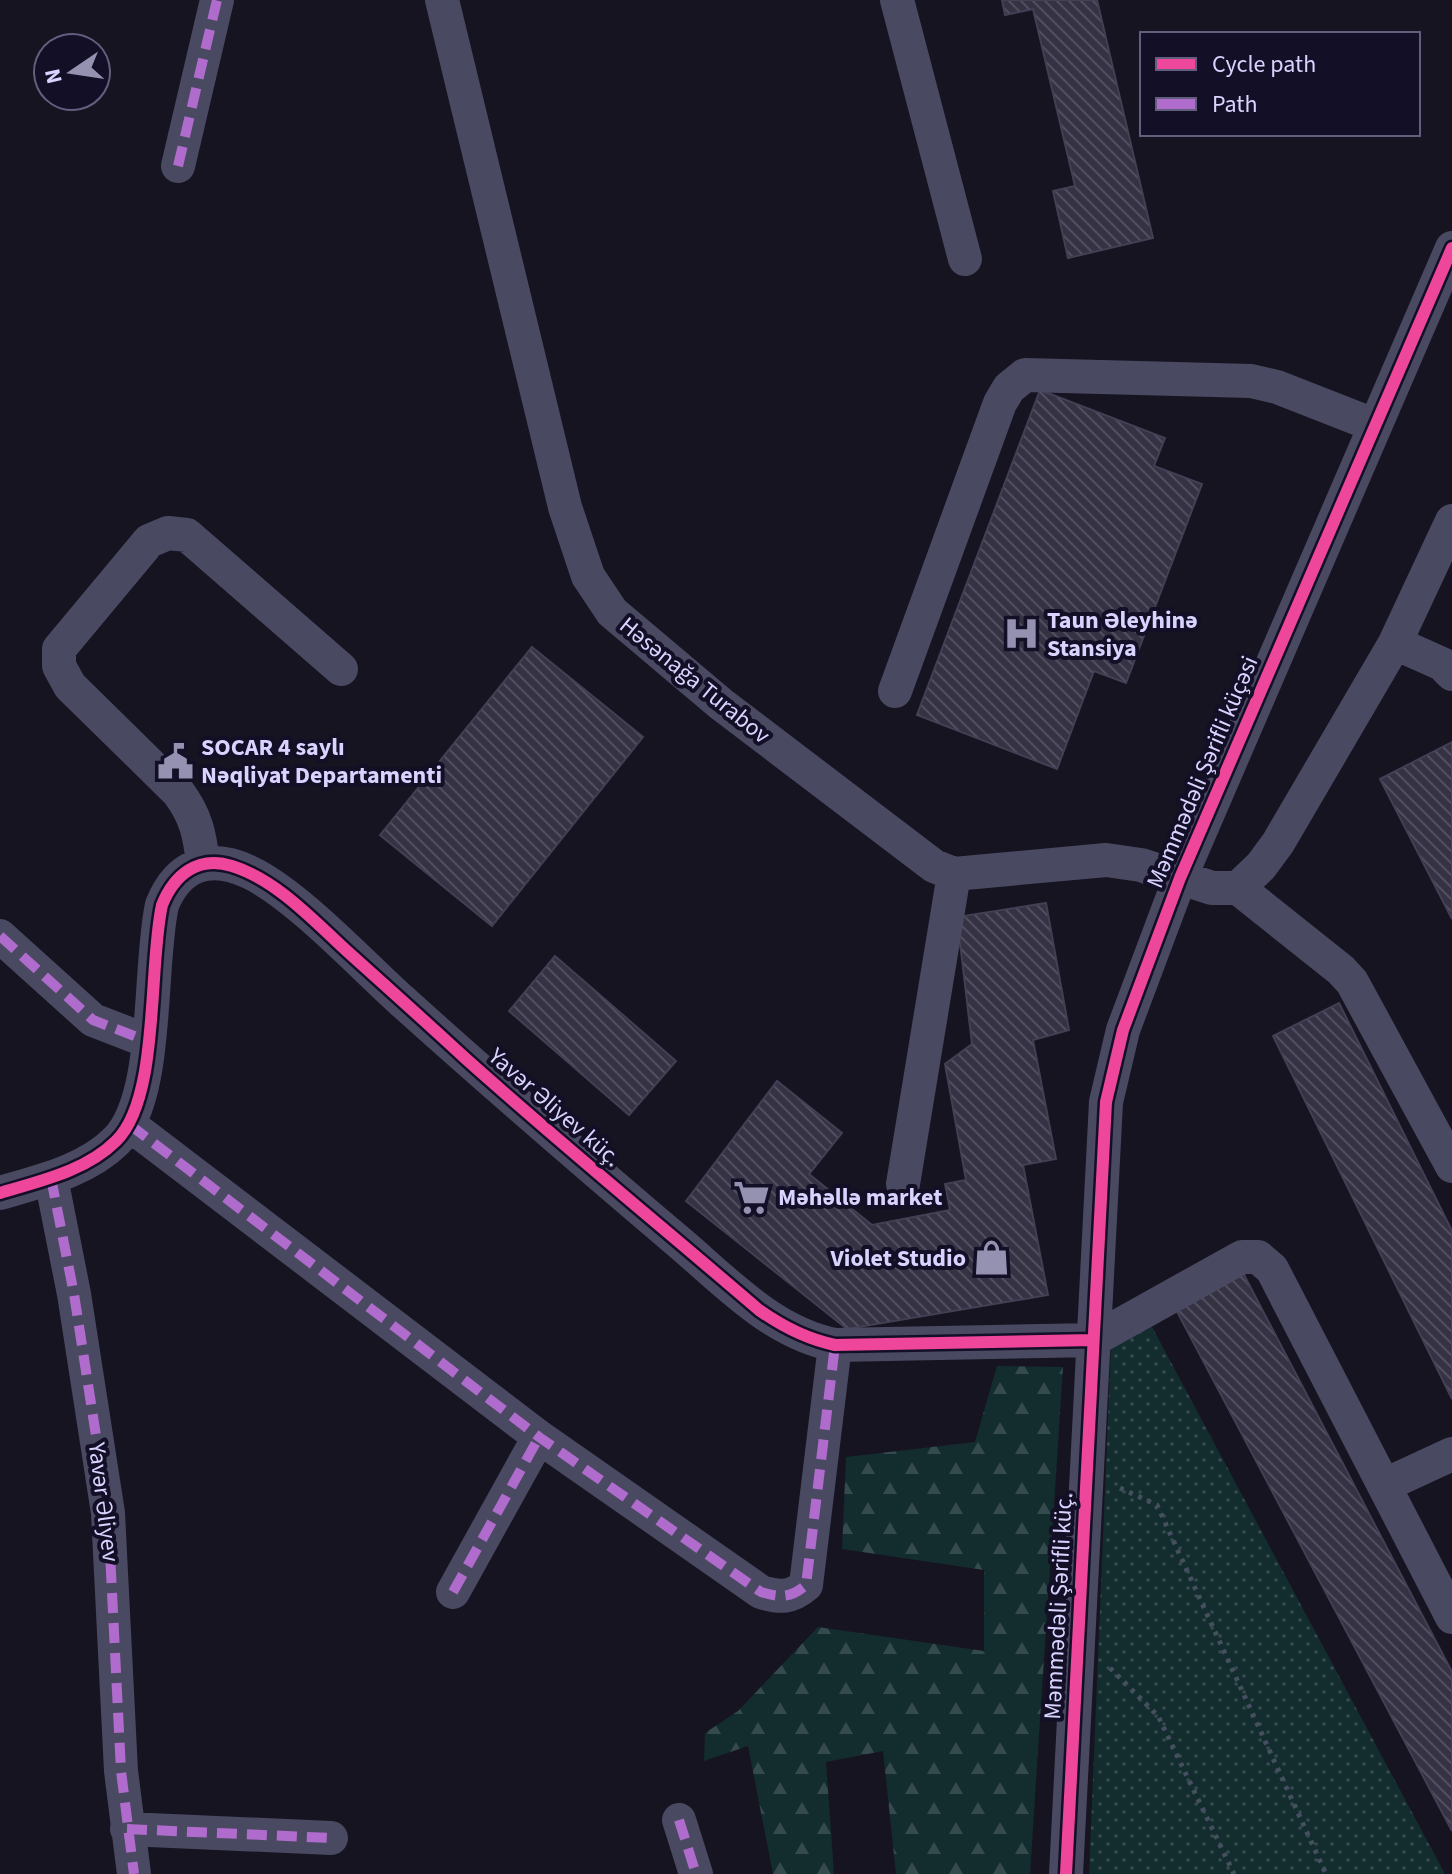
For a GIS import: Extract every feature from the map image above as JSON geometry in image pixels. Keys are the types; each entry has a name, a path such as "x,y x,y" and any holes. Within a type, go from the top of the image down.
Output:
{"street":[{"path":"178,166 217,0"},
{"name":"Həsənağa Turabov","path":"442,0 565,507 588,576 612,612 721,704 914,853 954,874"},
{"path":"897,0 965,259"},
{"name":"Məmmədəli Şərifli küçəsi","path":"1093,1340 1106,1102 1123,1030 1180,878 1452,248"},
{"path":"895,691 1000,403 1009,388 1025,375 1251,381 1277,387 1374,425"},
{"path":"1238,888 1261,866 1278,843 1395,643 1452,521"},
{"path":"0,1193 51,1178 94,1157 130,1125 143,1087 162,905 170,885 182,872 203,864 199,827 192,810 178,792 70,686 59,666 59,649 149,541 168,533 187,535 341,669"},
{"path":"1395,643 1442,664 1452,674"},
{"path":"903,1184 954,874 1106,860 1141,865 1212,888 1238,888 1341,970 1352,982 1452,1166"},
{"name":"Yavər Əliyev küç.","path":"203,864 228,864 251,873 301,909 508,1097 759,1310 812,1341 835,1345 1093,1340"},
{"path":"0,936 93,1020 147,1041"},
{"path":"130,1125 539,1437 761,1592 777,1597 795,1595 806,1585 835,1345"},
{"name":"Yavər Əliyev","path":"51,1178 74,1294 108,1513 121,1771 134,1874"},
{"path":"1093,1340 1242,1257 1258,1257 1272,1269 1452,1617"},
{"name":"Məmmədəli Şərifli küç.","path":"1066,1874 1093,1340"},
{"path":"453,1592 539,1437"},
{"path":"1385,1485 1452,1454"},
{"path":"679,1820 696,1874"},
{"path":"127,1829 331,1838"}],"path":[{"path":"1118,1488 1157,1505 1326,1874"},
{"path":"1108,1667 1158,1716 1234,1874"}],"green space":[{"path":"1151,1325 1445,1874 1089,1874 1111,1345"},
{"path":"997,1366 1063,1367 1030,1874 896,1874 883,1751 826,1762 834,1874 773,1874 748,1746 704,1761 705,1733 738,1711 818,1627 984,1651 984,1570 842,1549 846,1457 975,1442"}],"building":[{"path":"1002,0 1097,0 1153,238 1068,258 1053,191 1075,186 1033,9 1005,15"},
{"name":"Taun Əleyhinə Stansiya","path":"1040,390 1165,438 1154,466 1202,484 1126,683 1094,671 1057,769 917,715"},
{"path":"532,647 643,737 492,926 380,835"},
{"path":"1452,742 1452,919 1380,779"},
{"path":"1046,903 1069,1030 1033,1040 1056,1159 1023,1165 1048,1295 847,1329 686,1201 777,1081 842,1133 809,1174 872,1225 950,1210 945,1184 966,1180 945,1064 972,1044 957,917"},
{"path":"555,956 676,1061 629,1115 509,1011"},
{"path":"1339,1003 1452,1231 1452,1399 1273,1036"},
{"path":"1242,1271 1452,1672 1452,1831 1174,1306"}],"marked path":[{"path":"178,166 217,0"},
{"path":"0,936 93,1020 147,1041"},
{"path":"130,1125 539,1437 768,1594 790,1595 806,1585 835,1345"},
{"path":"51,1178 74,1294 108,1513 121,1771 134,1874"},
{"path":"453,1592 539,1437"},
{"path":"679,1820 696,1874"},
{"path":"127,1829 331,1838"}],"cycle path":[{"path":"1066,1874 1106,1102 1123,1030 1180,878 1452,248"},
{"path":"0,1193 62,1174 91,1160 116,1141 130,1121 140,1095 146,1064 162,905 173,885 189,870 208,863 220,863 249,872 280,891 538,1122 759,1310 786,1327 835,1345 1093,1340"}],"place":[{"name":"Taun Əleyhinə Stansiya","path":"1021,634"},
{"name":"SOCAR 4 saylı Nəqliyat Departamenti","path":"175,761"},
{"name":"Məhəllə market","path":"752,1197"},
{"name":"Violet Studio","path":"992,1258"}]}
